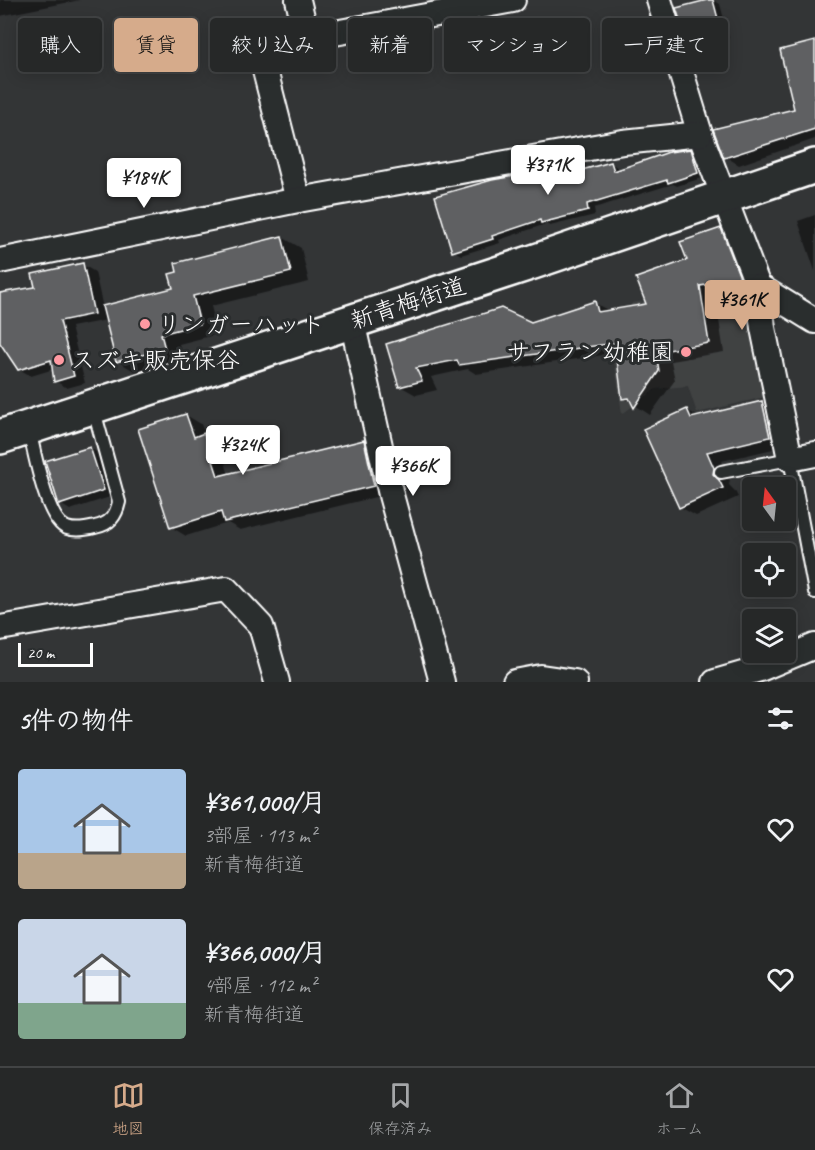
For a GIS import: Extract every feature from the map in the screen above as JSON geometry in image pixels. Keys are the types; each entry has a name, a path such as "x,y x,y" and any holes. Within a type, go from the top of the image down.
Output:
{"main road":[{"name":"新青梅街道","path":"14,432 533,262 724,195 815,166"}],"street":[{"path":"298,0 302,18"},
{"path":"336,33 513,0"},
{"path":"659,0 700,134 758,285 763,328 790,459 815,454"},
{"path":"265,72 298,200"},
{"path":"0,261 298,200 623,142 700,134"},
{"path":"758,285 815,321"},
{"path":"351,321 391,495 441,682"},
{"path":"0,628 226,589 261,626 277,682"},
{"path":"716,682 760,669 815,646"},
{"path":"515,682 541,677 575,682"}],"lane":[{"path":"14,432 57,522 67,528 98,526 107,523 116,514 118,502 93,406"},
{"path":"721,472 790,459 815,592"}],"shaded area":[{"name":"サフラン幼稚園","path":"744,283 769,396 697,413 688,386 656,389 622,414 608,318 629,310 632,303"}],"building":[{"path":"713,0 718,18 679,18 676,8"},
{"path":"815,41 815,129 724,158 713,129 794,109 780,50"},
{"path":"691,149 698,173 587,204 588,211 541,223 540,220 452,252 435,196 492,180 577,165 578,171 611,162 614,171 669,152"},
{"path":"721,228 741,280 700,286 709,343 656,352 659,371 634,408 629,398 622,399 615,343 459,365 457,360 416,368 422,381 399,387 386,344 501,308 531,322 595,301 598,312 646,304 636,278 687,260 680,242"},
{"path":"282,236 291,272 193,296 200,324 161,334 165,349 116,362 102,306 173,288 169,274 177,272 175,263"},
{"path":"83,263 94,314 60,321 74,376 54,382 51,360 18,370 0,343 0,293 35,287 32,274"},
{"path":"762,401 770,437 707,452 714,468 713,474 723,488 679,508 643,429 687,409 691,418"},
{"path":"186,414 194,437 204,433 218,476 364,440 374,486 224,522 221,512 170,528 138,429"},
{"path":"90,447 104,490 59,505 45,461"}],"place":[{"name":"リンガーハット","path":"145,324"},
{"name":"サフラン幼稚園","path":"686,352"},
{"name":"スズキ販売保谷","path":"59,360"}]}
